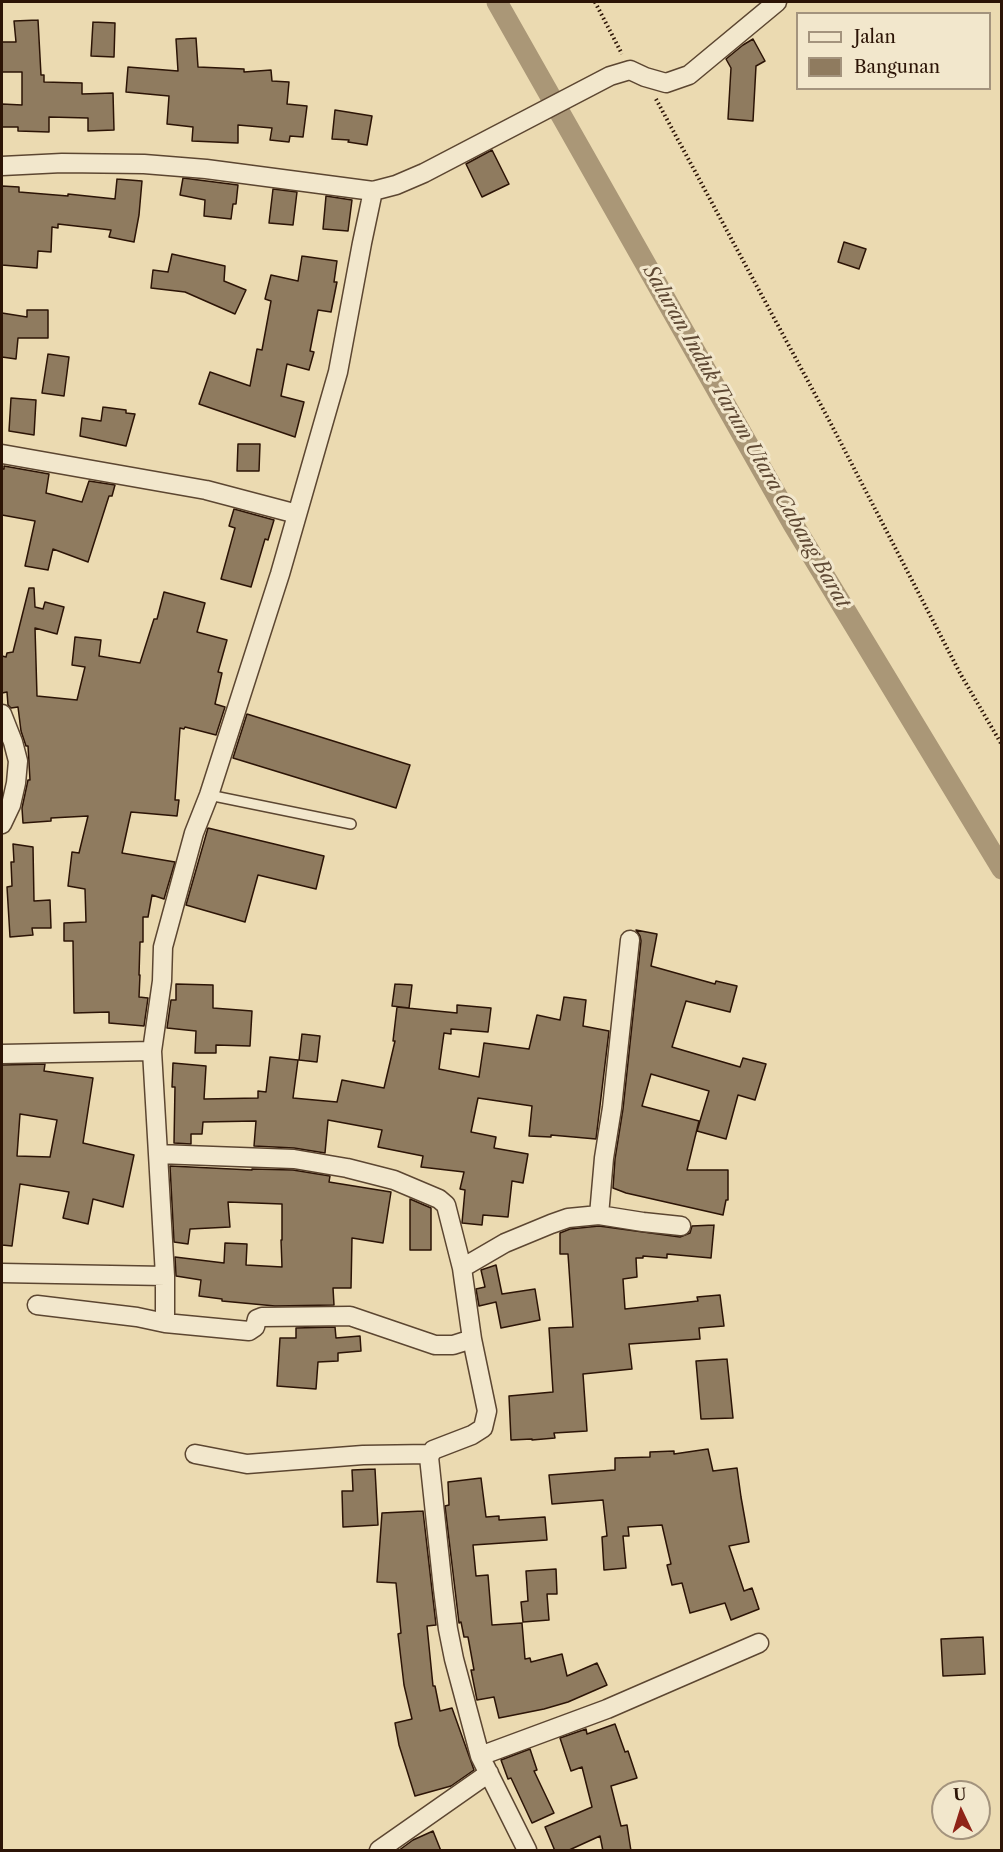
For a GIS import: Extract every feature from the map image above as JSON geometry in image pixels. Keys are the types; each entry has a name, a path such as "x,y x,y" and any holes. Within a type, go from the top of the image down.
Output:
{"street":[{"path":"2,166 62,163 144,164 206,169 373,191 396,185 424,173 610,76 637,73 666,82 689,75 777,2"},
{"path":"165,1323 165,1276 152,1051 162,981 163,947 194,833 209,795 280,574 338,372 373,191"},
{"path":"2,454 207,490 297,513"},
{"path":"2,714 18,762 11,805 2,824"},
{"path":"599,1215 630,940"},
{"path":"2,1054 152,1051"},
{"path":"158,1154 294,1160 347,1168 394,1180 439,1199 446,1205 462,1268 472,1339 486,1403 486,1421 483,1428 472,1435 437,1448 430,1454 363,1455 248,1464 195,1454"},
{"path":"462,1268 505,1243 568,1218 599,1215 681,1226"},
{"path":"2,1273 165,1276"},
{"path":"38,1305 137,1317 165,1323 249,1331 255,1327 257,1319 262,1317 350,1316 435,1345 453,1345 472,1339"},
{"path":"430,1454 429,1464 448,1629 480,1756 527,1851"},
{"path":"480,1756 607,1709 759,1643"},
{"path":"379,1851 489,1773"}],"lane":[{"path":"209,795 351,824"}],"path":[{"path":"595,2 637,73 830,422 961,675 1002,745"}],"building":[{"path":"38,20 41,75 44,75 44,82 82,83 82,94 113,93 114,130 88,131 88,118 49,117 49,132 18,131 18,127 2,127 2,104 22,105 22,72 2,72 2,42 16,42 14,21"},
{"path":"93,22 115,23 114,57 91,56"},
{"path":"196,38 198,67 244,69 244,72 271,70 272,81 289,82 287,104 307,106 303,137 290,136 289,142 270,140 272,128 238,125 238,143 192,141 193,127 167,124 169,96 126,92 128,67 178,71 176,39"},
{"path":"753,39 765,61 756,66 753,121 728,119 731,68 726,59"},
{"path":"335,110 372,116 367,145 348,142 349,140 332,139"},
{"path":"492,150 509,184 482,197 466,164"},
{"path":"183,178 238,185 236,204 233,204 231,219 204,216 205,200 180,195"},
{"path":"117,179 142,181 134,242 109,237 111,230 58,224 58,228 52,227 51,252 38,251 37,268 2,265 2,186 19,187 19,192 115,199"},
{"path":"273,189 297,192 293,225 269,223"},
{"path":"326,196 352,200 348,231 323,229"},
{"path":"844,242 866,249 859,269 838,262"},
{"path":"172,254 225,266 224,281 246,290 235,314 185,292 151,288 153,270 168,272"},
{"path":"302,256 337,261 334,282 337,282 331,312 318,310 310,351 314,352 309,370 287,364 281,396 304,402 295,437 199,404 210,372 250,386 257,349 262,350 271,301 265,299 271,275 298,281"},
{"path":"27,310 48,310 48,338 18,338 16,359 2,357 2,313 27,317"},
{"path":"48,354 69,357 64,396 42,393"},
{"path":"11,398 36,400 34,435 9,431"},
{"path":"103,407 126,410 126,413 135,414 126,446 80,436 82,418 101,421"},
{"path":"238,444 260,444 259,471 237,471"},
{"path":"4,466 49,474 46,493 82,502 89,481 115,485 112,496 109,496 88,562 53,549 48,570 25,566 35,521 2,515 2,469"},
{"path":"234,509 274,520 268,540 265,539 251,587 221,579 235,528 229,526"},
{"path":"29,588 34,588 35,607 43,609 45,602 64,607 57,634 35,628 37,696 77,700 85,667 72,665 75,637 101,640 99,656 140,663 154,619 157,619 164,592 205,603 197,632 227,640 218,672 222,673 215,704 225,707 216,735 185,727 180,728 175,800 179,800 177,816 131,812 122,853 175,862 164,899 152,895 148,917 143,917 139,997 148,998 144,1026 109,1023 109,1012 74,1013 73,941 64,941 64,923 86,922 85,889 68,886 72,852 79,853 88,816 51,818 51,821 23,823 22,808 28,780 30,780 28,746 26,746 21,731 18,707 11,708 8,705 7,692 2,693 2,656 6,657 7,653 13,652"},
{"path":"247,714 410,765 396,808 233,758"},
{"path":"208,828 324,856 316,889 258,875 245,922 186,905"},
{"path":"13,844 33,847 34,901 50,900 51,928 32,928 33,935 10,937 7,887 12,886"},
{"path":"636,930 657,934 651,966 715,984 716,981 737,986 730,1012 686,1001 672,1047 740,1067 743,1058 766,1064 755,1100 738,1095 726,1139 697,1131 709,1091 651,1074 642,1106 699,1121 687,1170 728,1170 728,1200 726,1200 723,1215 613,1188 641,941"},
{"path":"176,984 213,985 213,1008 252,1011 250,1046 216,1045 216,1053 195,1053 196,1031 167,1028 171,1000 176,1000"},
{"path":"395,984 412,985 409,1008 392,1006"},
{"path":"564,997 586,1000 583,1026 609,1031 596,1139 551,1135 551,1137 529,1136 532,1106 478,1098 471,1132 496,1137 494,1148 528,1154 523,1183 512,1181 508,1217 483,1215 482,1225 462,1223 465,1190 460,1189 464,1172 421,1167 423,1156 378,1147 382,1130 328,1120 325,1153 294,1148 254,1146 256,1121 203,1122 202,1134 191,1134 191,1144 174,1143 173,1063 206,1066 204,1099 258,1098 258,1091 266,1092 270,1057 298,1060 293,1098 337,1102 342,1080 384,1088 395,1041 393,1041 397,1007 457,1013 457,1005 491,1008 488,1032 451,1029 451,1034 444,1033 439,1069 479,1077 484,1043 529,1049 537,1015 560,1020"},
{"path":"302,1034 320,1036 317,1062 299,1060"},
{"path":"45,1064 44,1071 93,1078 83,1143 134,1155 123,1207 93,1199 88,1224 63,1218 69,1192 20,1184 12,1246 2,1245 2,1065","holes":["20,1114 57,1120 50,1157 17,1156"]},
{"path":"170,1166 293,1170 330,1176 329,1182 391,1192 383,1243 352,1238 351,1288 333,1288 334,1305 275,1306 222,1301 222,1299 199,1296 201,1280 176,1276 175,1257 224,1263 225,1243 247,1244 246,1265 282,1267 282,1204 228,1202 230,1227 190,1229 188,1244 174,1242"},
{"path":"410,1199 431,1208 431,1250 410,1250"},
{"path":"714,1225 711,1258 667,1254 667,1258 643,1256 643,1258 636,1258 637,1277 623,1279 625,1309 698,1301 697,1297 720,1295 724,1326 699,1328 700,1339 629,1344 632,1369 583,1374 587,1431 554,1433 555,1438 511,1440 509,1396 553,1392 549,1328 573,1327 568,1254 560,1254 560,1233 570,1229 599,1226 680,1237 690,1233 692,1226"},
{"path":"496,1265 502,1294 535,1289 540,1320 501,1328 496,1302 479,1306 476,1289 485,1287 481,1270"},
{"path":"335,1327 336,1338 360,1336 361,1351 338,1353 338,1361 318,1362 316,1389 277,1386 280,1338 296,1338 296,1328"},
{"path":"727,1359 733,1418 701,1419 696,1361"},
{"path":"708,1449 713,1471 737,1468 749,1542 729,1546 744,1591 752,1588 759,1609 731,1620 725,1603 690,1613 682,1583 672,1585 667,1565 671,1564 662,1525 628,1527 629,1536 623,1536 626,1568 604,1570 602,1537 607,1536 603,1500 552,1504 549,1475 615,1470 615,1458 650,1457 650,1452 674,1451 674,1454"},
{"path":"375,1469 378,1525 343,1527 342,1491 353,1491 352,1470"},
{"path":"481,1478 486,1517 499,1516 499,1520 545,1517 547,1540 473,1545 476,1576 488,1575 492,1625 522,1623 525,1659 530,1658 531,1662 562,1654 567,1676 597,1663 607,1685 568,1702 499,1718 494,1697 477,1700 468,1637 464,1637 461,1622 459,1623 445,1506 449,1505 448,1482"},
{"path":"423,1511 436,1625 427,1626 433,1686 435,1686 440,1711 452,1708 474,1770 451,1786 415,1796 399,1745 395,1723 412,1719 404,1685 398,1634 401,1633 396,1583 377,1582 382,1513"},
{"path":"556,1569 557,1594 547,1594 549,1620 523,1622 521,1602 528,1601 526,1571"},
{"path":"983,1637 985,1674 943,1676 941,1639"},
{"path":"615,1724 625,1752 628,1751 637,1778 611,1786 621,1826 627,1825 631,1851 603,1851 600,1836 567,1851 555,1851 545,1827 592,1807 582,1767 571,1771 560,1738 586,1729 587,1734"},
{"path":"530,1749 537,1770 534,1771 554,1813 532,1823 511,1778 508,1779 501,1760"},
{"path":"433,1831 441,1851 398,1851 413,1840"}],"waterway":[{"name":"Saluran Induk Tarum Utara Cabang Barat","path":"497,2 793,524 1002,869"}]}
